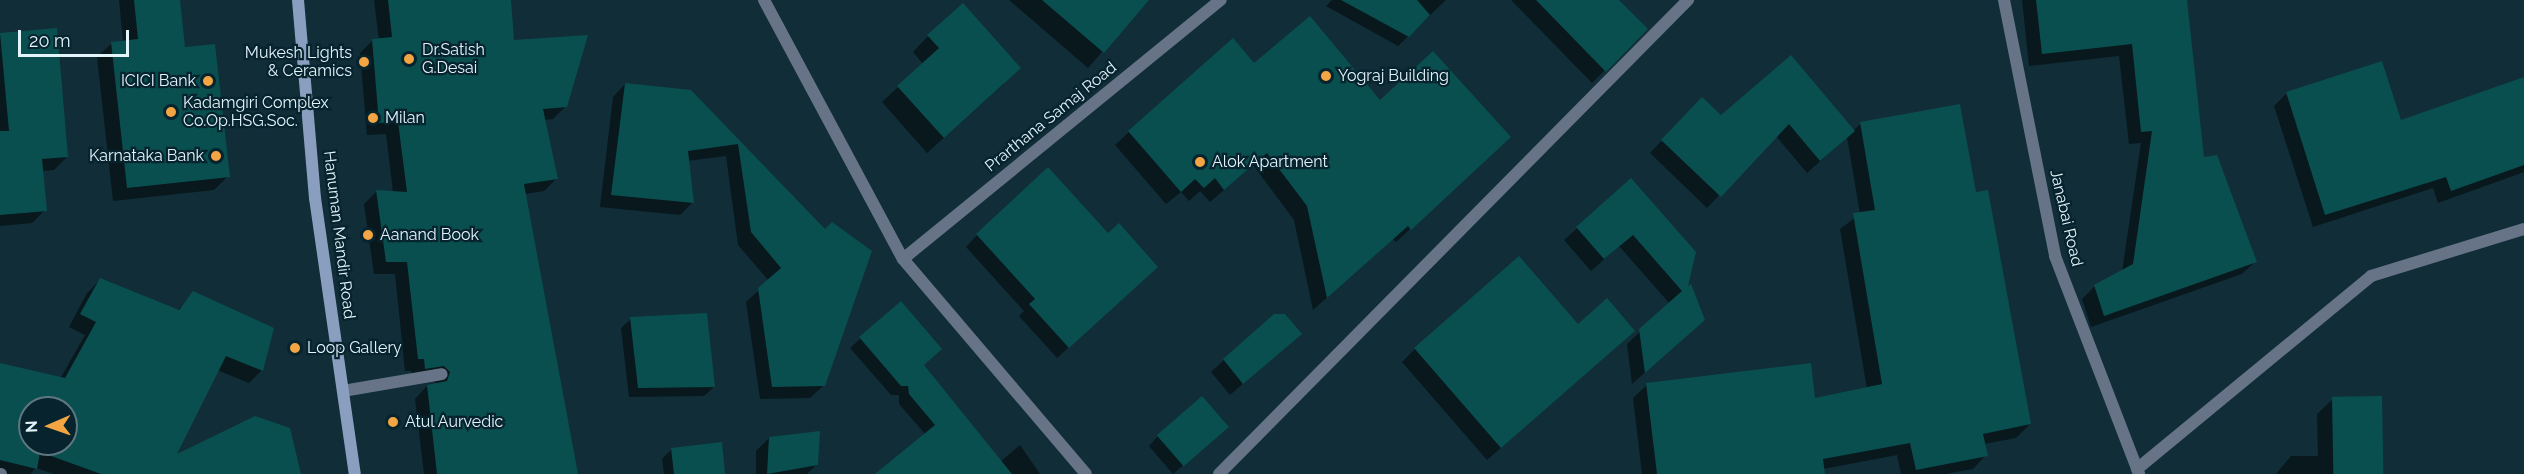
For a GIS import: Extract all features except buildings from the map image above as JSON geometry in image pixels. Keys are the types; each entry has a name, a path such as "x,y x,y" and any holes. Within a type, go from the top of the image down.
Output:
{"street":[{"name":"Hanuman Mandir Road","path":"298,0 315,198 355,474"},
{"path":"764,0 903,259 1086,474"},
{"name":"Prarthana Samaj Road","path":"903,259 1221,0"},
{"path":"1219,474 1688,0"},
{"name":"Janabai Road","path":"2004,0 2055,256 2138,472"},
{"path":"2138,472 2371,276 2524,229"},
{"path":"343,391 442,374"}],"place":[{"name":"Dr.Satish G.Desai","path":"409,59"},
{"name":"Mukesh Lights & Ceramics","path":"364,62"},
{"name":"Yograj Building","path":"1326,76"},
{"name":"ICICI Bank","path":"208,81"},
{"name":"Kadamgiri Complex Co.Op.HSG.Soc.","path":"171,112"},
{"name":"Milan","path":"373,118"},
{"name":"Karnataka Bank","path":"216,156"},
{"name":"Alok Apartment","path":"1200,162"},
{"name":"Aanand Book","path":"368,235"},
{"name":"Loop Gallery","path":"295,348"},
{"name":"Atul Aurvedic","path":"393,422"}]}
